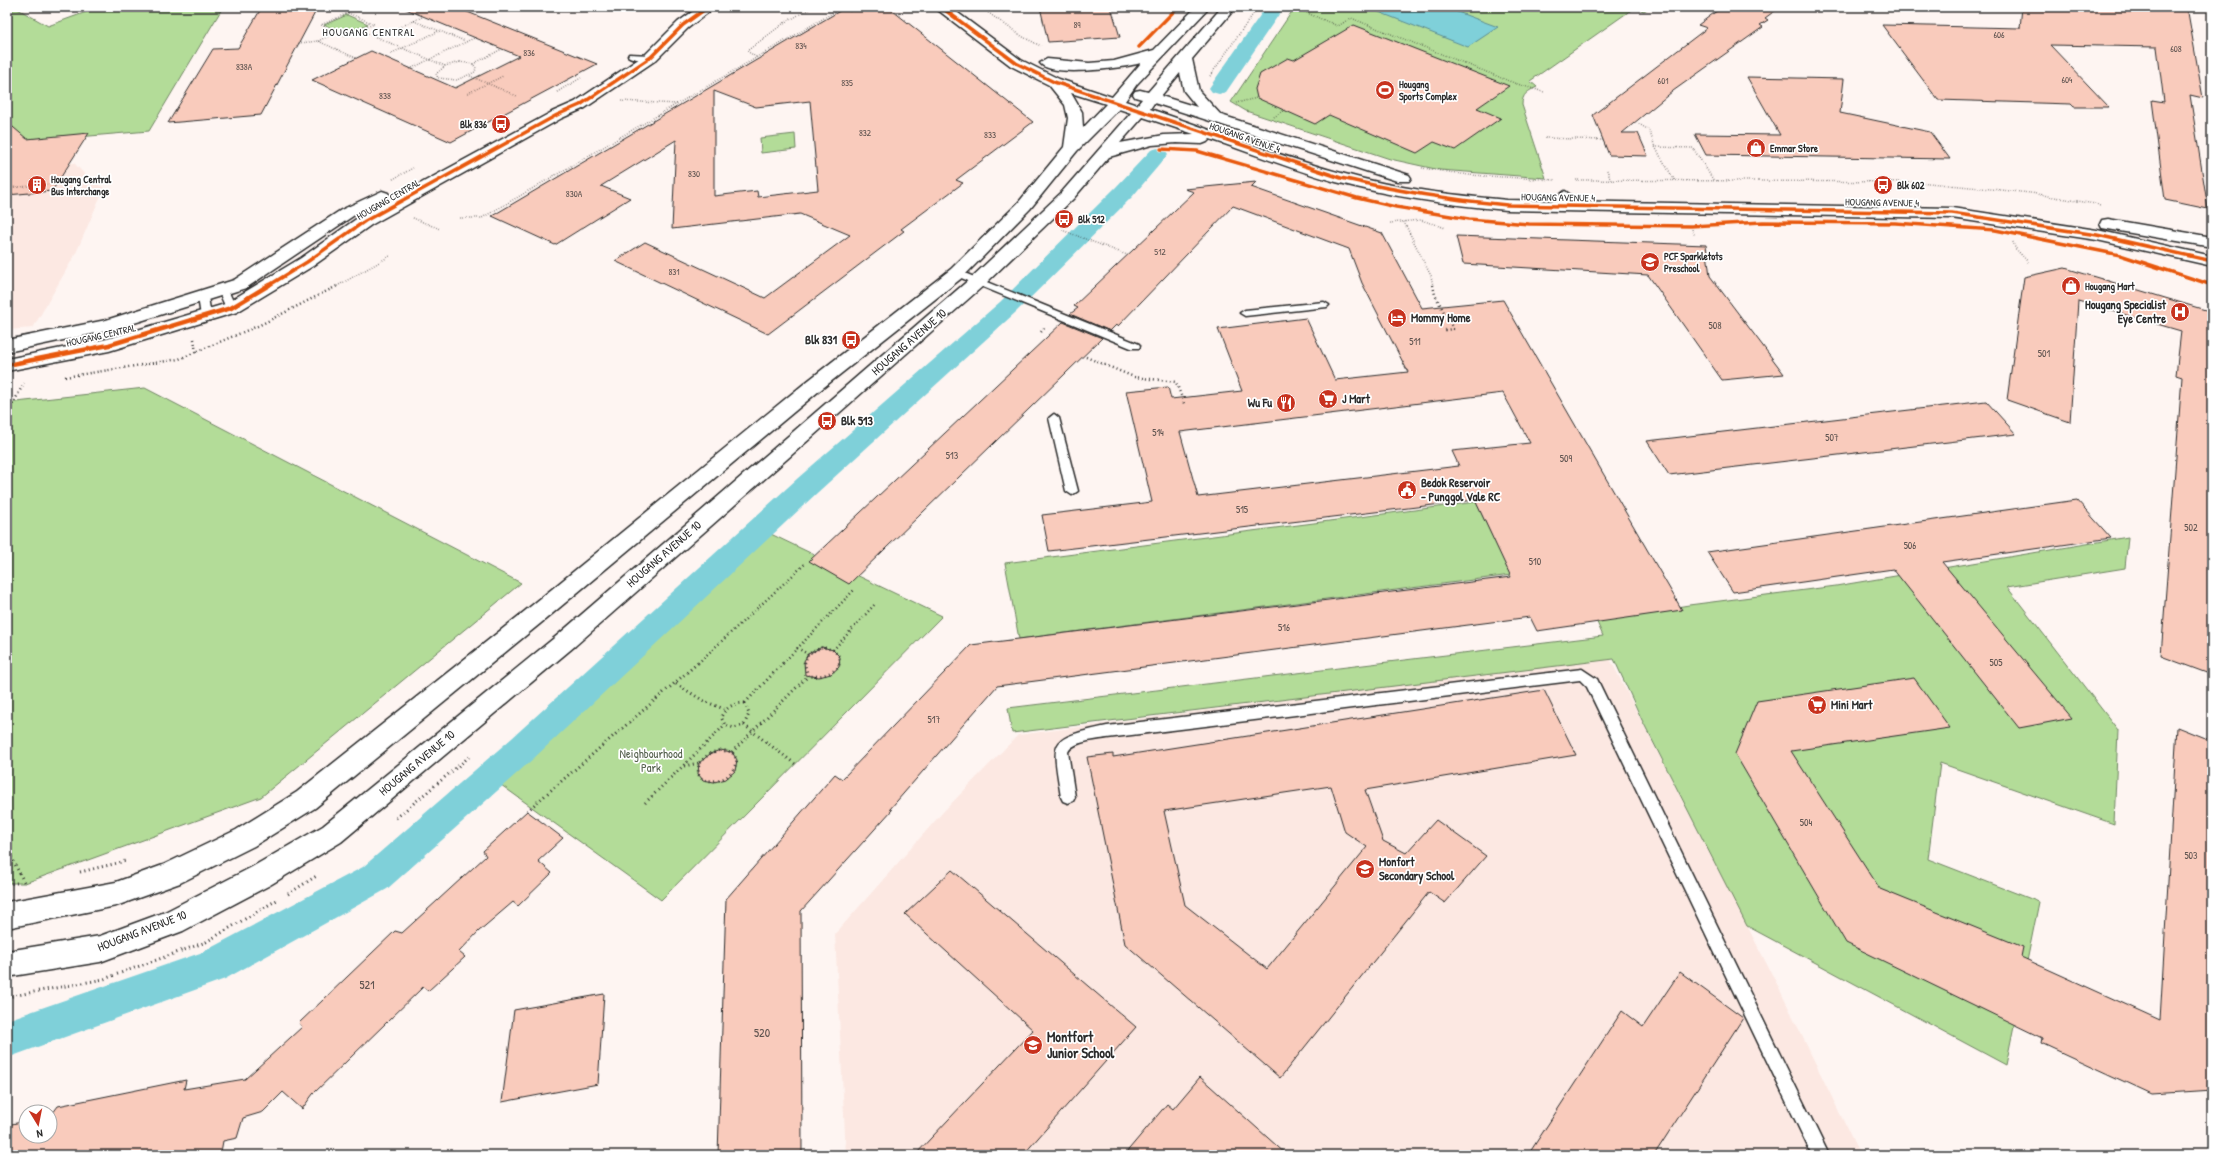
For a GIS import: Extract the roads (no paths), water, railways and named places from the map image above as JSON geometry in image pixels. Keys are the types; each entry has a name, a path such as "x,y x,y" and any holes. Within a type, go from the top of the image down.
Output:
{"street":[{"name":"HOUGANG CENTRAL","path":"7,346 109,325 203,297 240,284 347,213 609,74 632,56 686,7"},
{"name":"HOUGANG CENTRAL","path":"7,365 108,345 231,308 307,262 365,221 557,115 580,105 651,57 683,25 708,7"},
{"name":"HOUGANG AVENUE 4","path":"941,7 1016,63 1054,82 1341,178 1389,189 1470,202 1507,205 1564,194"},
{"path":"964,7 1014,44"},
{"name":"HOUGANG AVENUE 10","path":"11,914 116,894 171,874 245,838 306,800 545,608 812,387 976,281 1024,206 1072,148 1115,103 1119,88 1159,53 1203,7"},
{"name":"HOUGANG AVENUE 10","path":"7,964 100,949 173,922 261,876 332,834 567,640 976,281 1067,196 1153,98 1229,7"},
{"path":"1038,51 1047,63 1099,82"},
{"path":"1047,63 1104,68 1130,63 1159,53"},
{"path":"1185,58 1187,79 1197,101 1218,119"},
{"path":"1054,82 1071,100 1075,108 1077,117 1072,148"},
{"name":"HOUGANG AVENUE 4","path":"1119,88 1396,177 1471,189 1706,202 1952,213 2097,235 2212,261"},
{"path":"1103,154 1135,143 1156,140 1182,138 1230,142"},
{"name":"HOUGANG AVENUE 4","path":"1706,202 1946,200 2026,210 2212,242"},
{"path":"2188,237 2212,235"},
{"path":"2151,247 2212,273"}],"lane":[{"path":"632,56 651,57"},
{"path":"976,281 1033,304 1056,316 1135,346"},
{"path":"223,290 231,308"},
{"path":"203,297 206,316"},
{"path":"1245,313 1324,305"},
{"path":"1054,418 1072,491"},
{"path":"1068,797 1061,752 1065,744 1075,739 1107,732 1582,674 1592,683 1638,773 1821,1155"}],"water":[{"path":"1366,7 1444,7 1498,27 1468,47"}],"waterway":[{"path":"1219,88 1275,7"},
{"path":"7,1039 212,966 375,878 523,748 808,485 1008,307 1124,192 1158,154"}],"place":[{"name":"Hougang Sports Complex","path":"1385,90"},
{"name":"Blk 836","path":"501,124"},
{"name":"Emmar Store","path":"1756,148"},
{"name":"Hougang Central Bus Interchange","path":"37,185"},
{"name":"Blk 602","path":"1883,185"},
{"name":"Blk 512","path":"1064,219"},
{"name":"PCF Sparkletots Preschool","path":"1650,262"},
{"name":"Hougang Mart","path":"2071,286"},
{"name":"Hougang Specialist Eye Centre","path":"2180,312"},
{"name":"Mommy Home","path":"1397,318"},
{"name":"Blk 831","path":"851,340"},
{"name":"J Mart","path":"1328,399"},
{"name":"Wu Fu","path":"1286,403"},
{"name":"Blk 513","path":"827,421"},
{"name":"Bedok Reservoir - Punggol Vale RC","path":"1407,490"},
{"name":"Mini Mart","path":"1817,705"},
{"name":"Monfort Secondary School","path":"1365,869"},
{"name":"Montfort Junior School","path":"1033,1045"}],"district":[{"name":"HOUGANG CENTRAL","path":"369,32"}],"park label":[{"name":"Neighbourhood Park","path":"651,761"}]}
